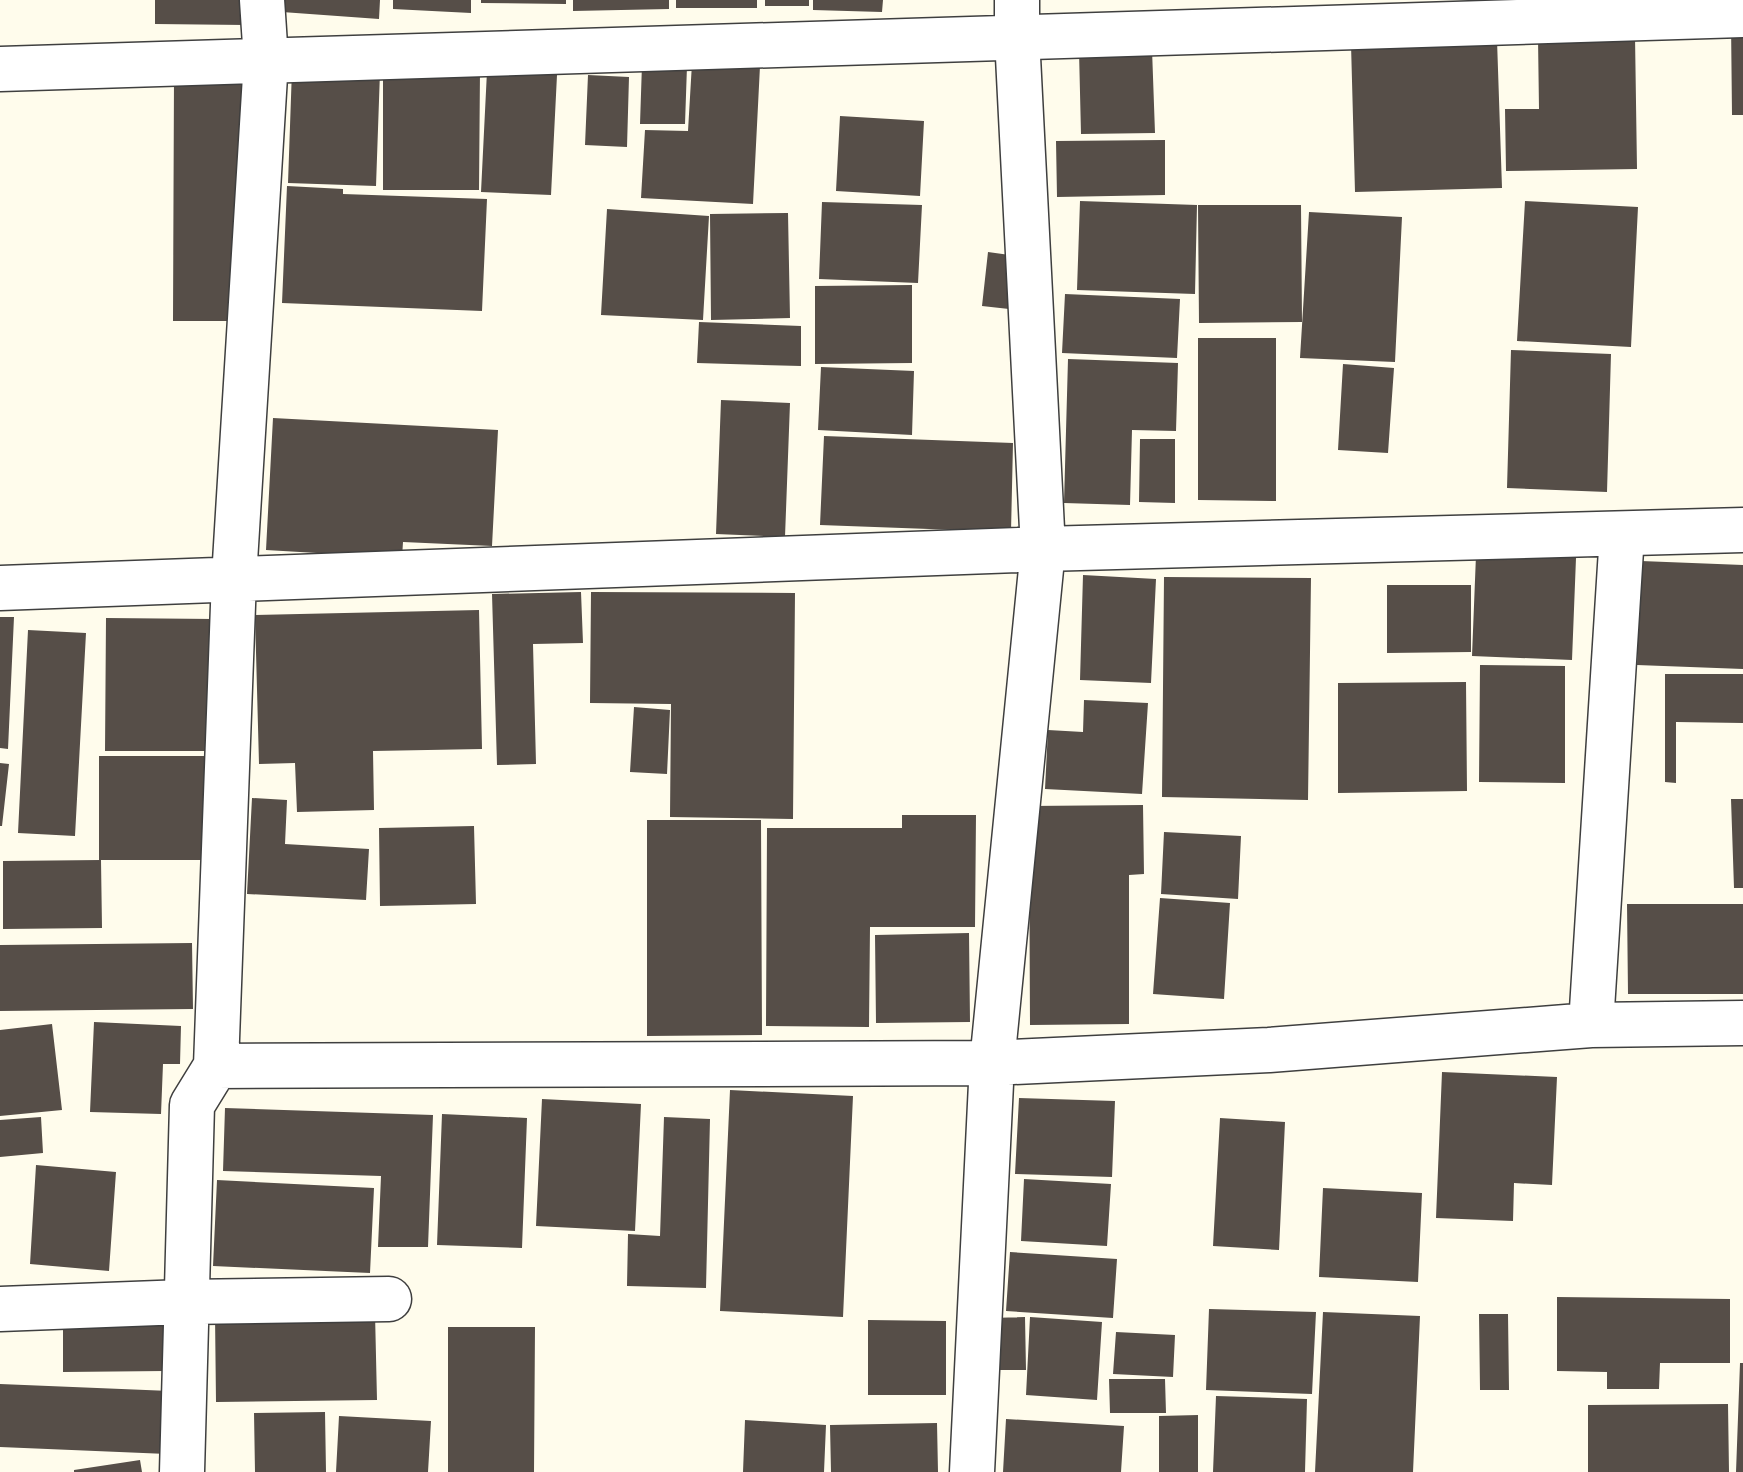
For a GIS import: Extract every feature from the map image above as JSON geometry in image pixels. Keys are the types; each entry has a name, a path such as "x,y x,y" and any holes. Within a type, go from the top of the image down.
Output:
{"street":[{"path":"182,1472 184,1302 192,1105 216,1066 234,578 266,60 262,0"},
{"path":"0,69 266,60 1017,19 1743,15"},
{"path":"972,1472 992,1063 1043,549 1017,19"},
{"path":"0,588 1043,549 1743,530"},
{"path":"1591,1025 1622,534"},
{"path":"216,1066 992,1063 1269,1050 1591,1025 1743,1023"},
{"path":"0,1309 389,1299"}],"building":[{"path":"155,0 245,0 245,25 155,24"},
{"path":"283,0 380,0 379,19 282,12"},
{"path":"393,0 471,0 471,13 393,9"},
{"path":"481,0 566,0 566,4 481,3"},
{"path":"573,0 669,0 669,9 573,11"},
{"path":"676,0 757,0 757,8 676,8"},
{"path":"765,0 809,0 809,6 765,6"},
{"path":"813,0 883,0 882,12 813,10"},
{"path":"1731,22 1743,22 1743,115 1732,115"},
{"path":"1635,36 1637,169 1506,171 1505,109 1539,109 1538,38"},
{"path":"1497,40 1502,188 1355,192 1351,44"},
{"path":"1152,49 1155,133 1081,134 1079,51"},
{"path":"692,63 760,66 753,204 641,198 645,130 688,131"},
{"path":"642,64 687,66 685,124 640,124"},
{"path":"292,69 380,72 376,186 288,183"},
{"path":"480,70 479,190 383,190 383,71"},
{"path":"487,71 557,75 551,195 481,192"},
{"path":"588,75 629,77 627,147 585,145"},
{"path":"174,76 250,76 249,321 173,321"},
{"path":"840,116 924,121 920,196 836,191"},
{"path":"1165,140 1165,195 1057,197 1056,141"},
{"path":"287,186 343,189 343,194 487,199 482,311 282,303"},
{"path":"1080,201 1197,205 1195,294 1077,290"},
{"path":"1525,201 1638,207 1631,347 1517,341"},
{"path":"822,202 922,205 918,283 819,279"},
{"path":"1198,205 1301,205 1302,322 1199,323"},
{"path":"607,209 709,216 703,320 601,315"},
{"path":"1309,212 1402,217 1395,362 1300,358"},
{"path":"788,213 790,318 711,320 710,214"},
{"path":"988,252 1024,257 1018,310 982,306"},
{"path":"912,285 912,363 815,364 815,286"},
{"path":"1065,294 1180,299 1177,358 1062,353"},
{"path":"699,322 801,326 801,366 697,363"},
{"path":"1198,338 1276,338 1276,501 1198,500"},
{"path":"1511,350 1611,354 1607,492 1507,488"},
{"path":"1068,359 1178,363 1176,431 1132,430 1130,505 1064,503"},
{"path":"1343,364 1394,368 1388,453 1338,450"},
{"path":"821,367 914,371 912,435 818,430"},
{"path":"721,400 790,403 785,537 716,534"},
{"path":"273,418 498,430 492,546 403,542 402,558 266,550"},
{"path":"824,436 1013,443 1011,532 820,525"},
{"path":"1140,439 1175,439 1175,503 1139,502"},
{"path":"1476,555 1576,558 1572,660 1472,656"},
{"path":"1641,561 1743,565 1743,669 1637,665"},
{"path":"1083,575 1156,579 1151,683 1080,680"},
{"path":"1164,577 1311,578 1308,800 1162,797"},
{"path":"1387,585 1471,585 1471,652 1387,653"},
{"path":"581,592 583,643 533,644 536,764 497,765 492,594"},
{"path":"591,592 795,593 793,819 670,817 671,704 590,703"},
{"path":"479,610 482,749 373,751 374,810 297,812 295,763 259,764 255,615"},
{"path":"0,617 14,617 8,749 0,748"},
{"path":"106,618 215,619 215,751 105,751"},
{"path":"28,630 86,633 75,836 18,833"},
{"path":"1480,665 1565,666 1565,783 1479,782"},
{"path":"1665,674 1743,674 1743,723 1676,722 1676,783 1665,782"},
{"path":"1466,682 1467,791 1338,793 1338,683"},
{"path":"1084,700 1148,703 1142,794 1045,789 1048,730 1083,732"},
{"path":"634,707 670,710 667,774 630,772"},
{"path":"99,756 205,756 205,860 99,860"},
{"path":"0,763 9,764 2,826 0,826"},
{"path":"252,798 287,800 285,844 369,849 366,900 247,894"},
{"path":"1731,799 1743,799 1743,888 1734,888"},
{"path":"1143,805 1144,874 1129,875 1129,1024 1030,1025 1029,806"},
{"path":"902,815 976,815 975,927 870,927 869,1027 766,1026 767,828 902,828"},
{"path":"647,820 761,820 762,1035 647,1036"},
{"path":"474,826 476,904 380,906 379,828"},
{"path":"1164,832 1241,836 1238,899 1161,894"},
{"path":"101,860 102,928 3,929 3,861"},
{"path":"1160,898 1230,903 1224,999 1153,994"},
{"path":"1627,904 1743,904 1743,994 1628,994"},
{"path":"969,933 970,1022 876,1023 875,935"},
{"path":"192,943 193,1009 0,1011 0,945"},
{"path":"94,1022 181,1026 180,1064 163,1064 161,1114 90,1112"},
{"path":"52,1024 62,1110 0,1116 0,1030"},
{"path":"1442,1072 1557,1077 1552,1185 1514,1183 1513,1221 1436,1218"},
{"path":"730,1090 853,1096 843,1317 720,1311"},
{"path":"1019,1098 1115,1101 1112,1177 1015,1174"},
{"path":"542,1099 641,1104 635,1231 536,1226"},
{"path":"225,1108 433,1115 428,1247 378,1247 381,1176 223,1171"},
{"path":"442,1114 527,1118 522,1248 437,1245"},
{"path":"41,1117 43,1153 0,1157 0,1120"},
{"path":"664,1117 710,1119 706,1288 627,1286 628,1234 660,1236"},
{"path":"1220,1118 1285,1122 1279,1250 1213,1246"},
{"path":"36,1165 116,1172 109,1271 30,1264"},
{"path":"1024,1179 1111,1184 1107,1246 1021,1241"},
{"path":"217,1180 374,1188 370,1273 213,1266"},
{"path":"1323,1188 1422,1193 1418,1282 1319,1277"},
{"path":"1010,1252 1117,1259 1113,1318 1006,1311"},
{"path":"1557,1297 1730,1299 1730,1363 1660,1363 1659,1389 1607,1389 1607,1372 1557,1371"},
{"path":"1209,1309 1316,1312 1312,1394 1206,1390"},
{"path":"1323,1312 1420,1316 1413,1472 1315,1472"},
{"path":"375,1313 377,1400 216,1402 215,1315"},
{"path":"1479,1314 1508,1314 1509,1390 1480,1390"},
{"path":"1025,1317 1026,1370 990,1370 990,1318"},
{"path":"1030,1317 1102,1322 1097,1400 1026,1395"},
{"path":"868,1320 946,1321 946,1395 868,1395"},
{"path":"63,1322 165,1322 165,1371 63,1372"},
{"path":"448,1327 535,1327 534,1472 448,1472"},
{"path":"1116,1332 1175,1335 1173,1377 1113,1374"},
{"path":"1740,1363 1743,1363 1743,1472 1736,1472"},
{"path":"1109,1379 1165,1379 1166,1413 1110,1413"},
{"path":"0,1384 170,1391 167,1454 0,1447"},
{"path":"1216,1396 1307,1399 1305,1472 1213,1472"},
{"path":"1728,1404 1729,1472 1588,1472 1588,1405"},
{"path":"325,1412 326,1472 255,1472 254,1413"},
{"path":"1198,1415 1198,1472 1159,1472 1159,1416"},
{"path":"339,1416 431,1421 428,1472 336,1472"},
{"path":"1006,1419 1124,1426 1121,1472 1003,1472"},
{"path":"745,1420 826,1425 824,1472 743,1472"},
{"path":"937,1423 938,1472 831,1472 830,1425"},
{"path":"140,1460 142,1472 74,1472 74,1470"}]}
